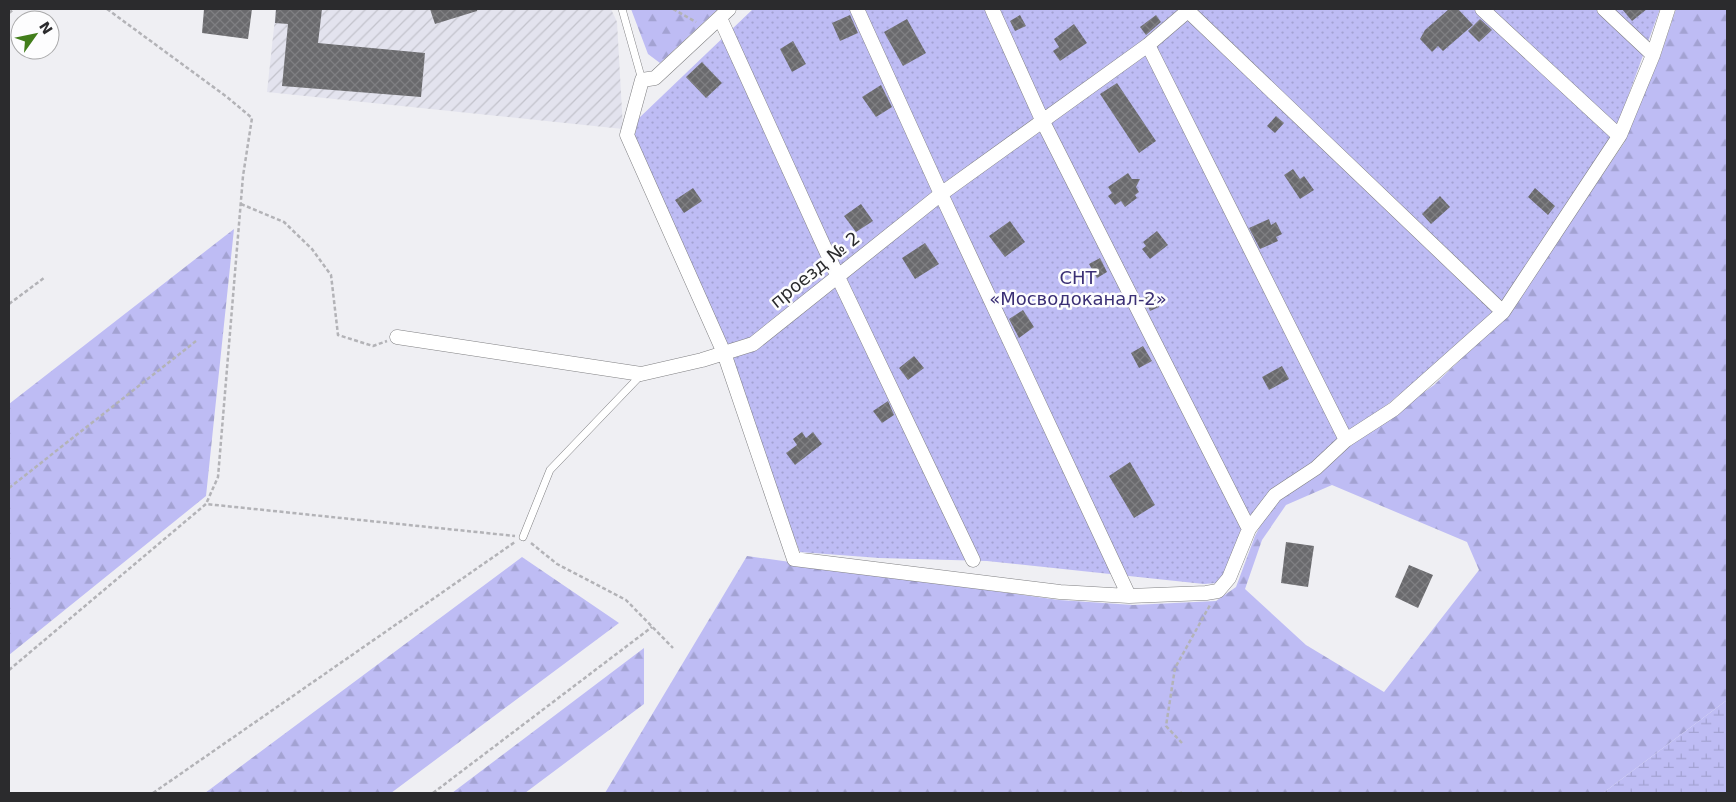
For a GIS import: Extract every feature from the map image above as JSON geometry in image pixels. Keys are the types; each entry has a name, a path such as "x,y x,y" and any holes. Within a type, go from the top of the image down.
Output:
{"street":[{"path":"857,9 941,194 1129,596"},
{"path":"992,9 1043,122 1249,529"},
{"path":"1188,9 1503,312"},
{"name":"проезд № 2","path":"397,337 641,374 753,344 837,275 941,194 1148,45 1188,9"},
{"path":"1482,9 1617,134"},
{"path":"1604,9 1653,54"},
{"path":"973,560 837,275 724,13 655,78 642,80 627,134 724,353 794,559 1060,592 1129,596 1218,591 1229,578 1249,529 1275,495 1316,468 1346,440 1394,409 1503,312 1617,134 1653,54 1668,9"},
{"path":"1148,45 1346,440"}],"lane":[{"path":"622,9 642,80"},
{"path":"523,537 550,470 641,374"}],"path":[{"path":"9,12 14,9"},
{"path":"9,670 206,504 218,477 241,204 252,118 227,97 107,9"},
{"path":"672,9 709,29"},
{"path":"241,204 284,222 312,249 331,276 338,335 373,346 397,337"},
{"path":"9,304 44,278"},
{"path":"9,488 196,341"},
{"path":"206,504 523,537 557,564 626,600 673,648"},
{"path":"153,793 523,537"},
{"path":"1182,743 1166,726 1175,668 1218,591"},
{"path":"432,793 652,627"}],"shaded area":[{"path":"276,9 611,9 617,22 623,129 267,92"}],"green space":[{"path":"631,9 718,9 660,63 648,54"},
{"name":"СНТ «Мосводоканал-2»","path":"753,9 1660,9 1615,132 1501,309 1388,404 1338,442 1330,452 1271,494 1225,576 1217,583 1204,584 987,561 879,558 800,552 634,138 638,119"},
{"path":"1676,9 1727,9 1727,700 1603,793 605,793 747,556 1059,600 1133,605 1216,601 1236,587 1255,536 1265,517 1279,498 1317,474 1355,442 1434,385 1507,315 1624,143 1660,57","holes":["1332,485 1467,542 1479,570 1384,692 1306,645 1245,589 1262,540 1286,505"]},
{"path":"234,229 206,496 9,655 9,404"},
{"path":"522,557 619,623 391,793 205,793"},
{"path":"644,648 644,704 525,793 452,793"},
{"path":"1727,700 1727,793 1603,793"}],"building":[{"path":"204,9 252,9 248,39 202,33"},
{"path":"276,9 322,9 318,43 425,53 421,97 282,86 288,24 275,23"},
{"path":"430,9 477,9 477,11 435,24"},
{"path":"1449,9 1458,9 1473,25 1443,51 1438,46 1432,52 1420,39 1425,30"},
{"path":"1622,9 1647,9 1632,21"},
{"path":"850,15 858,33 840,41 832,23"},
{"path":"1020,15 1026,26 1015,31 1010,21"},
{"path":"1156,15 1161,22 1146,35 1140,27"},
{"path":"907,19 926,53 903,66 884,32"},
{"path":"1480,19 1492,30 1479,42 1468,31"},
{"path":"1074,24 1087,43 1060,61 1053,51 1059,47 1054,39"},
{"path":"793,41 806,64 792,72 780,49"},
{"path":"702,62 722,83 706,98 686,77"},
{"path":"1117,83 1156,141 1139,153 1100,94"},
{"path":"881,85 892,107 876,117 862,97"},
{"path":"1276,116 1284,123 1275,133 1267,126"},
{"path":"1293,169 1300,179 1304,176 1314,190 1300,199 1284,175"},
{"path":"1128,173 1132,179 1140,179 1136,187 1139,192 1135,195 1137,198 1125,207 1121,201 1115,205 1108,196 1112,193 1108,187"},
{"path":"693,188 702,201 684,213 675,200"},
{"path":"1535,188 1555,206 1548,215 1528,197"},
{"path":"1440,196 1450,207 1431,224 1422,214"},
{"path":"861,204 873,221 856,232 844,216"},
{"path":"1269,219 1271,225 1276,222 1282,234 1276,237 1278,241 1260,249 1249,228"},
{"path":"1010,221 1025,242 1005,257 989,236"},
{"path":"1157,231 1168,245 1150,259 1142,249 1146,246 1143,242"},
{"path":"925,243 939,264 915,279 902,258"},
{"path":"1100,258 1107,272 1097,278 1089,264"},
{"path":"1153,294 1159,307 1150,311 1144,298"},
{"path":"1023,310 1034,327 1019,338 1009,319"},
{"path":"1143,346 1152,361 1139,368 1131,353"},
{"path":"914,356 924,368 908,380 899,368"},
{"path":"1282,366 1289,379 1269,390 1262,377"},
{"path":"888,401 894,415 882,423 873,411"},
{"path":"802,432 806,438 813,432 822,444 795,465 786,453 797,445 793,439"},
{"path":"1130,462 1155,505 1134,518 1109,476"},
{"path":"1286,542 1314,546 1308,587 1281,583"},
{"path":"1409,565 1433,575 1418,608 1395,597"}]}
